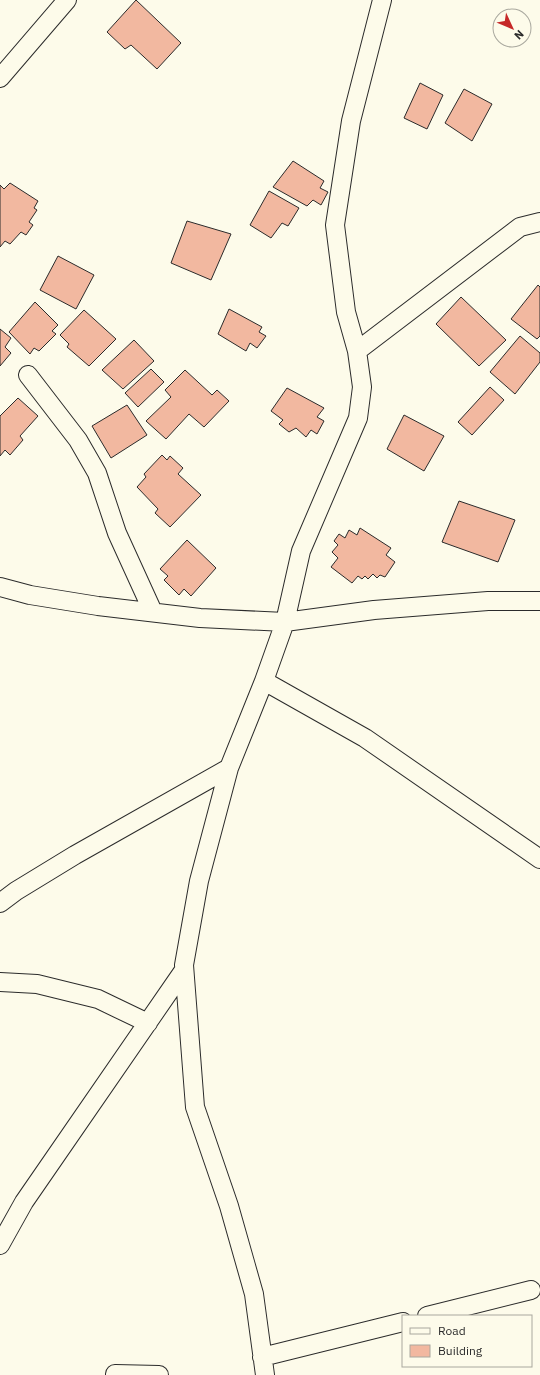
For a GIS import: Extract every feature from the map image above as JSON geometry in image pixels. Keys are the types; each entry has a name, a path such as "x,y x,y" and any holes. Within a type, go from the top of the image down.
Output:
{"street":[{"path":"0,78 67,0"},
{"path":"265,1375 254,1294 229,1206 195,1107 184,966 199,881 230,768 285,622 301,551 358,418 362,387 357,351 346,312 335,225 351,122 382,0"},
{"path":"357,351 520,227 540,222"},
{"path":"28,374 78,440 97,473 117,534 153,612"},
{"path":"0,587 30,595 98,606 200,618 285,622 374,610 488,602 540,601"},
{"path":"264,681 365,738 540,859"},
{"path":"0,903 16,891 81,851 230,768"},
{"path":"0,1245 24,1202 184,970"},
{"path":"0,982 37,984 98,999 148,1023"},
{"path":"431,1315 531,1290"},
{"path":"262,1357 402,1322"},
{"path":"115,1374 159,1375"}],"building":[{"path":"136,0 181,43 157,69 131,45 125,49 107,32"},
{"path":"420,83 443,95 427,129 404,118"},
{"path":"464,89 492,104 472,141 445,123"},
{"path":"293,161 324,181 320,188 328,192 321,205 313,200 307,206 273,187"},
{"path":"10,183 38,201 34,208 37,210 29,222 33,225 26,235 21,232 10,244 5,241 0,247 0,185 4,189"},
{"path":"269,191 299,208 288,226 282,223 271,238 250,225"},
{"path":"187,221 231,234 211,280 171,263"},
{"path":"58,256 94,275 76,309 40,290"},
{"path":"538,285 540,287 540,336 537,339 511,319"},
{"path":"461,297 506,340 479,366 436,324"},
{"path":"35,302 58,325 52,331 56,334 39,351 34,348 30,354 9,332"},
{"path":"229,309 262,327 259,332 266,336 257,348 250,343 246,351 218,334"},
{"path":"84,310 116,339 89,366 67,347 69,344 60,335"},
{"path":"0,329 11,338 5,347 11,353 0,366"},
{"path":"520,336 540,353 540,362 515,394 490,372"},
{"path":"134,340 154,361 123,389 102,370"},
{"path":"151,369 164,382 138,407 125,393"},
{"path":"185,370 212,395 217,390 229,401 204,427 189,414 166,439 146,421 171,397 165,390"},
{"path":"490,387 504,400 472,435 458,422"},
{"path":"287,388 324,408 317,417 324,421 317,434 311,430 306,437 296,428 289,432 279,424 283,420 271,411"},
{"path":"18,398 38,416 20,436 23,440 10,455 5,450 0,456 0,416"},
{"path":"127,405 147,435 111,458 92,426"},
{"path":"404,415 444,436 424,471 387,449"},
{"path":"162,455 167,460 170,456 183,468 178,474 201,495 170,527 155,513 158,509 137,487 146,477 144,474"},
{"path":"459,501 515,520 498,562 442,542"},
{"path":"360,528 391,548 386,555 395,562 385,577 380,575 377,578 373,574 368,579 365,576 362,579 358,576 352,583 331,567 338,558 332,552 338,545 334,541 339,534 345,538 349,530 357,535"},
{"path":"187,540 216,568 191,596 184,589 179,595 164,580 168,576 160,569"}]}
